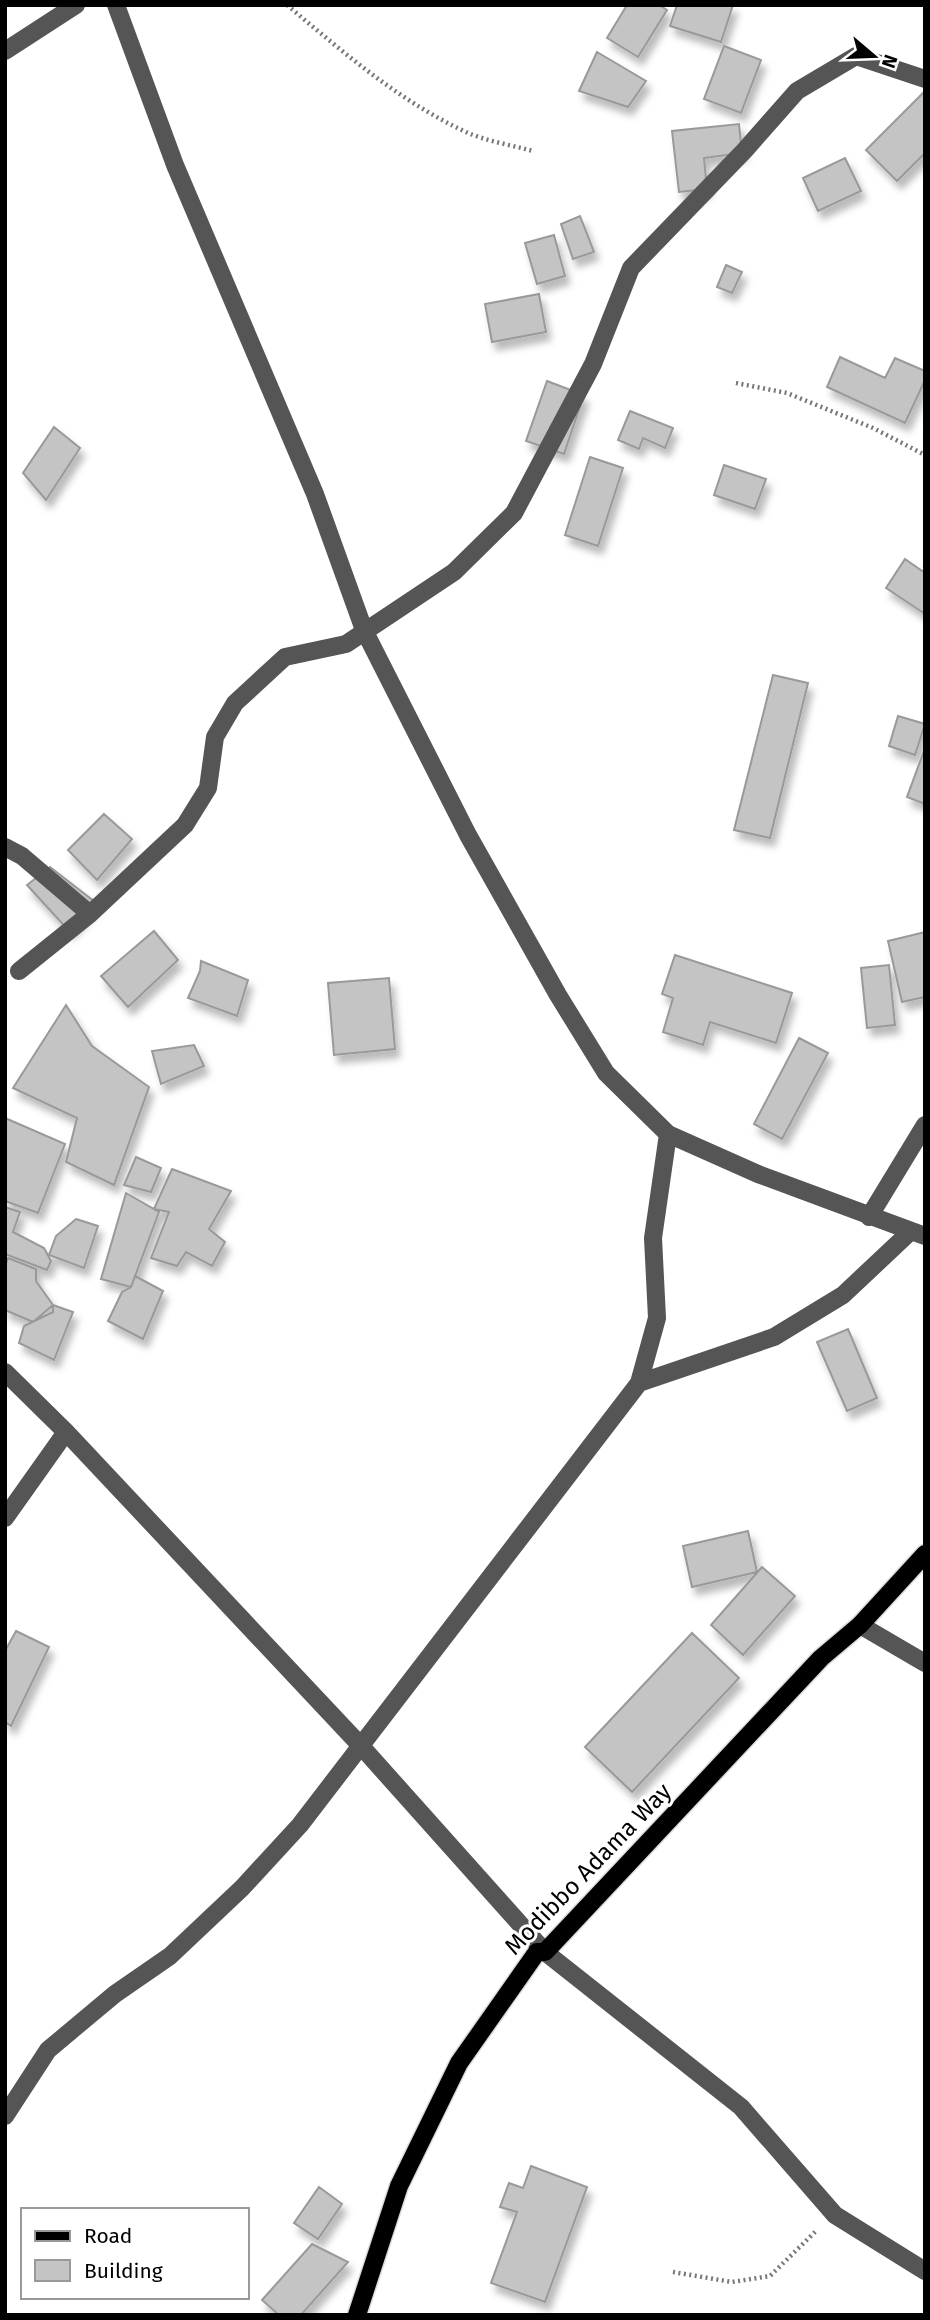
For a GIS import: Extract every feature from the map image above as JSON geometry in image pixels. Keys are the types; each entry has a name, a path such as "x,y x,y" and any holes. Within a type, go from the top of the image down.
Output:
{"main road":[{"name":"Modibbo Adama Way","path":"357,2315 399,2186 459,2063 537,1952 545,1952 821,1658 860,1625 925,1554"}],"street":[{"path":"5,51 76,5"},
{"path":"116,5 175,166 315,494 364,630 468,835 558,995 606,1073 668,1134 758,1174 918,1234"},
{"path":"19,971 90,914 185,825 208,788 215,737 235,703 285,657 346,644 454,572 514,513 593,364 632,268 745,150 797,90 856,56 925,79"},
{"path":"5,847 22,856 90,914"},
{"path":"869,1217 925,1125"},
{"path":"5,2116 48,2050 115,1994 170,1956 242,1888 300,1825 639,1383 657,1318 653,1238 668,1134"},
{"path":"639,1383 774,1337 843,1296 918,1234"},
{"path":"5,1372 66,1432 361,1746 545,1952 741,2107 835,2215 925,2271"},
{"path":"5,1518 66,1432"},
{"path":"860,1625 925,1663"}],"path":[{"path":"287,5 362,68 419,107 468,133 533,151"},
{"path":"736,383 787,393 873,428 925,455"},
{"path":"673,2272 732,2282 770,2276 804,2241 835,2215"}],"building":[{"path":"627,5 659,5 667,10 638,57 607,38"},
{"path":"677,5 733,5 721,42 670,26"},
{"path":"724,46 761,60 741,113 704,99"},
{"path":"597,52 646,81 628,107 579,91"},
{"path":"925,91 925,153 897,181 866,150"},
{"path":"739,124 742,153 704,158 707,189 679,192 672,131"},
{"path":"845,158 861,191 818,211 803,178"},
{"path":"580,216 594,252 573,259 561,224"},
{"path":"554,235 565,276 537,284 525,243"},
{"path":"726,265 742,272 732,293 717,287"},
{"path":"539,294 546,332 492,342 485,304"},
{"path":"840,357 885,378 895,358 925,371 925,380 905,423 827,387"},
{"path":"547,381 584,395 564,454 526,441"},
{"path":"630,411 673,428 665,448 643,438 639,449 618,440"},
{"path":"54,427 80,448 46,500 23,473"},
{"path":"590,457 623,468 598,546 565,535"},
{"path":"724,465 766,479 755,509 714,495"},
{"path":"905,559 925,573 925,614 886,588"},
{"path":"773,675 808,683 770,838 734,830"},
{"path":"898,716 925,724 915,755 889,746"},
{"path":"925,748 925,804 907,797"},
{"path":"104,814 132,839 97,880 68,850"},
{"path":"50,867 95,902 69,931 27,885"},
{"path":"154,931 178,960 128,1007 101,976"},
{"path":"925,932 925,997 902,1002 888,941"},
{"path":"675,955 792,993 776,1043 710,1022 703,1045 663,1032 673,998 662,994"},
{"path":"201,961 248,980 237,1016 188,998 200,971"},
{"path":"889,965 895,1025 867,1028 861,968"},
{"path":"389,978 395,1049 334,1055 328,983"},
{"path":"66,1005 92,1046 149,1087 114,1185 66,1162 77,1118 13,1088"},
{"path":"799,1038 828,1053 782,1139 754,1124"},
{"path":"194,1045 204,1066 161,1084 152,1051"},
{"path":"5,1118 65,1144 38,1213 5,1201"},
{"path":"136,1157 161,1168 151,1192 124,1185"},
{"path":"172,1169 231,1191 209,1229 225,1242 212,1266 186,1252 177,1266 151,1258 169,1212 154,1209"},
{"path":"126,1193 159,1212 131,1287 101,1279"},
{"path":"5,1207 20,1212 13,1232 44,1248 51,1261 47,1270 5,1254"},
{"path":"76,1219 98,1226 84,1268 49,1255 56,1236"},
{"path":"8,1258 36,1269 36,1281 53,1305 33,1322 5,1310 5,1266"},
{"path":"135,1276 163,1291 143,1339 108,1321 122,1292 131,1287"},
{"path":"53,1305 73,1312 54,1360 19,1343 24,1326 53,1312"},
{"path":"848,1329 877,1398 847,1411 817,1342"},
{"path":"748,1531 757,1572 692,1587 683,1546"},
{"path":"762,1567 795,1596 743,1655 711,1625"},
{"path":"16,1631 49,1647 11,1726 5,1722 5,1651"},
{"path":"692,1633 739,1678 632,1792 585,1747"},
{"path":"531,2166 587,2187 545,2302 491,2283 517,2212 500,2207 509,2183 523,2188"},
{"path":"319,2187 342,2204 318,2239 294,2223"},
{"path":"312,2244 348,2262 301,2315 279,2315 262,2300"}]}
